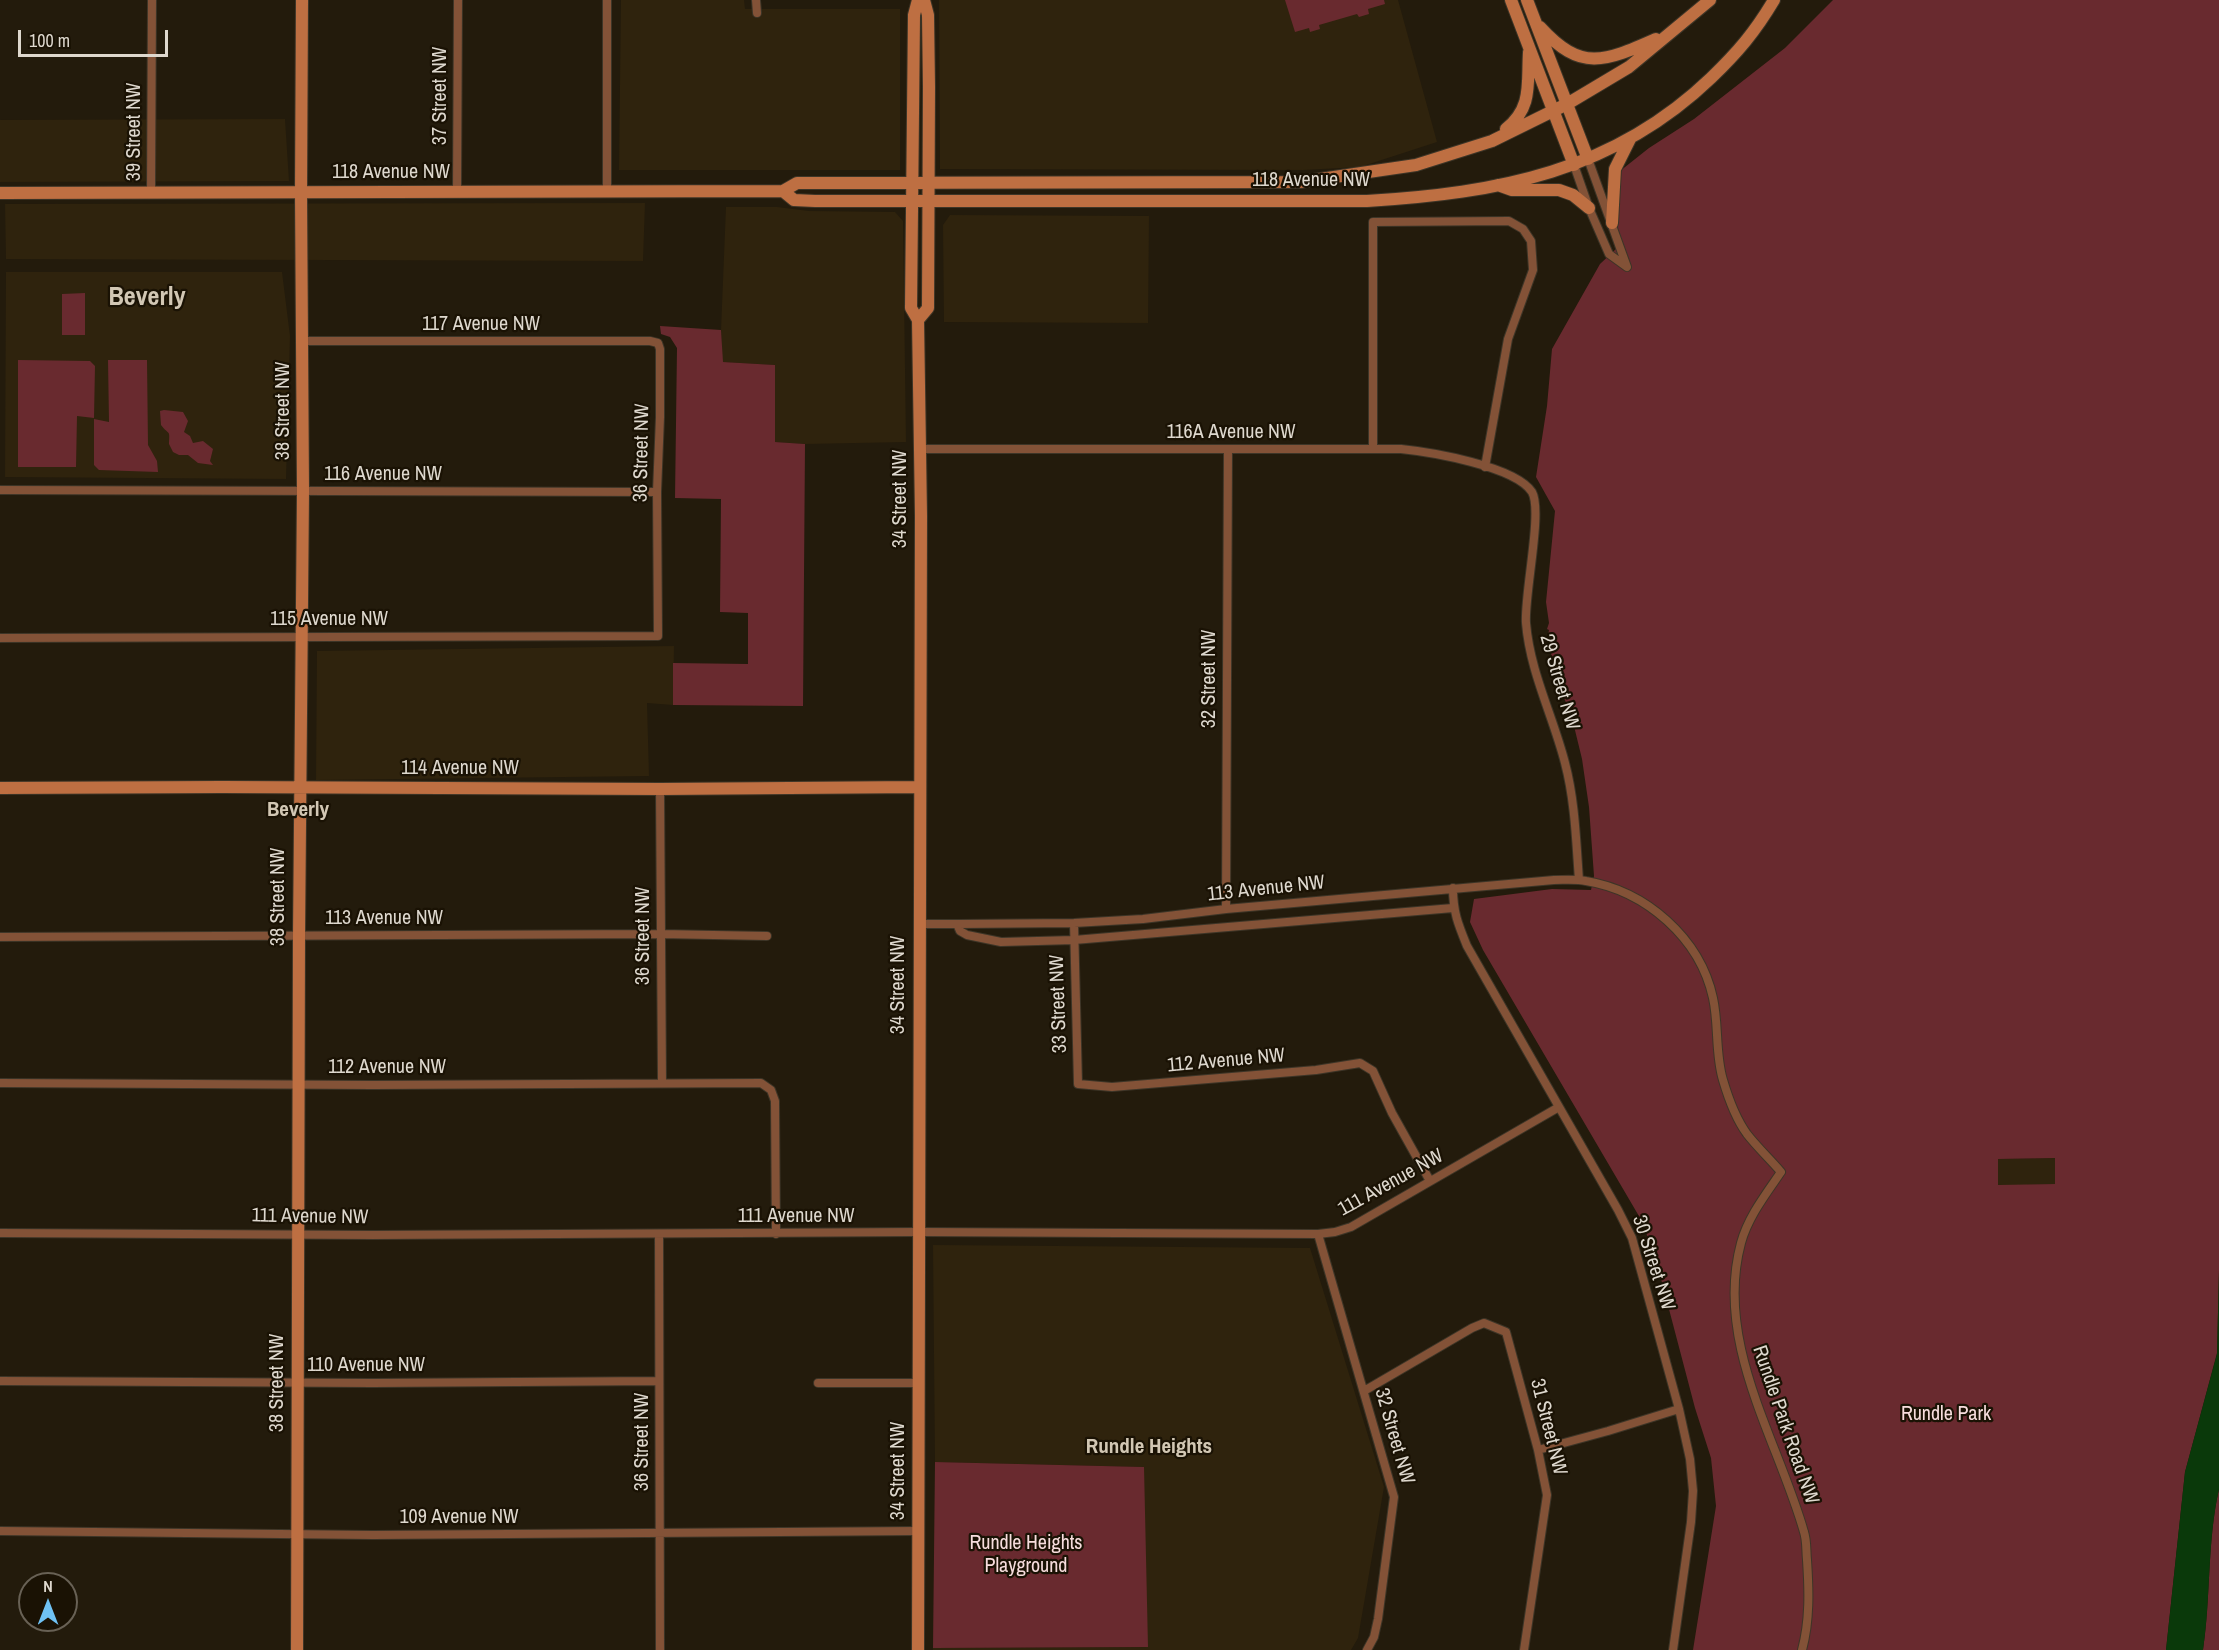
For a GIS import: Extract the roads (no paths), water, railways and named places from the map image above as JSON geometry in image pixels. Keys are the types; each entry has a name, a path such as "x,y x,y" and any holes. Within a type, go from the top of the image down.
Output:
{"street":[{"name":"39 Street NW","path":"151,193 152,0"},
{"name":"38 Street NW","path":"297,1650 298,1084 303,491 302,0"},
{"name":"37 Street NW","path":"457,192 458,0"},
{"path":"607,0 607,192"},
{"path":"756,0 757,13"},
{"name":"34 Street NW","path":"918,0 914,15 910,308 918,320 920,449 918,1650"},
{"name":"34 Street NW","path":"918,320 928,308 928,15 924,0"},
{"path":"1511,0 1589,208 1609,254 1627,267 1527,0"},
{"name":"118 Avenue NW","path":"0,193 783,191 797,183 1300,182 1416,165 1492,141 1567,105 1629,66 1710,0"},
{"name":"118 Avenue NW","path":"783,191 794,200 1367,201 1445,195 1498,185 1574,165 1654,126 1688,100 1743,47 1774,0"},
{"path":"1535,21 1556,44 1566,51 1587,58 1616,55 1668,34"},
{"path":"1492,141 1516,122 1525,106 1529,48"},
{"path":"1612,223 1615,169 1630,139"},
{"path":"1498,185 1512,190 1559,190 1573,195 1589,208"},
{"path":"1373,449 1373,222 1509,221 1523,229 1531,241 1533,270 1508,339 1485,467"},
{"name":"117 Avenue NW","path":"303,341 650,341 658,343"},
{"name":"36 Street NW","path":"658,343 660,349 657,492 658,636"},
{"name":"116A Avenue NW","path":"920,449 1401,449 1437,453 1485,467 1516,479 1532,493"},
{"name":"32 Street NW","path":"1226,909 1228,449"},
{"name":"116 Avenue NW","path":"0,490 657,492"},
{"name":"29 Street NW","path":"1532,493 1536,515 1526,624 1537,679 1565,761 1570,784 1579,880"},
{"name":"115 Avenue NW","path":"0,638 658,636"},
{"name":"114 Avenue NW","path":"0,788 919,787"},
{"name":"36 Street NW","path":"660,789 662,1083"},
{"name":"113 Avenue NW","path":"919,924 1074,923 1143,919 1453,888 1579,880"},
{"name":"Rundle Park Road NW","path":"1579,880 1620,891 1647,905 1672,925 1693,950 1710,986 1716,1013 1722,1077 1731,1101 1746,1133 1781,1172 1748,1224 1741,1242 1736,1267 1735,1309 1746,1370 1805,1534 1809,1600 1802,1650"},
{"name":"30 Street NW","path":"1453,888 1453,908 1467,946 1632,1238 1679,1409 1690,1459 1693,1491 1691,1522 1673,1650"},
{"name":"113 Avenue NW","path":"957,924 960,931 967,935 1001,942 1074,940 1453,908"},
{"name":"33 Street NW","path":"1074,923 1078,1083"},
{"name":"113 Avenue NW","path":"0,937 660,934 767,936"},
{"name":"112 Avenue NW","path":"1078,1083 1099,1087 1316,1070 1360,1063 1373,1071 1392,1113 1430,1181"},
{"name":"112 Avenue NW","path":"0,1083 761,1083 771,1090 775,1101 776,1234"},
{"name":"111 Avenue NW","path":"0,1233 1318,1234 1352,1227 1559,1107"},
{"name":"36 Street NW","path":"659,1234 660,1650"},
{"name":"32 Street NW","path":"1318,1234 1395,1497 1378,1619 1374,1638 1367,1650"},
{"name":"31 Street NW","path":"1364,1391 1484,1323 1506,1332 1538,1450 1547,1495 1524,1650"},
{"name":"110 Avenue NW","path":"0,1381 659,1381"},
{"path":"818,1383 918,1383"},
{"path":"1538,1450 1679,1409"},
{"name":"109 Avenue NW","path":"0,1531 298,1534 918,1531"}],"district":[{"name":"Beverly","path":"147,298"},
{"name":"Beverly","path":"298,810"},
{"name":"Rundle Heights","path":"1149,1447"}],"park label":[{"name":"Rundle Park","path":"1946,1415"},
{"name":"Rundle Heights Playground","path":"1026,1556"}]}
